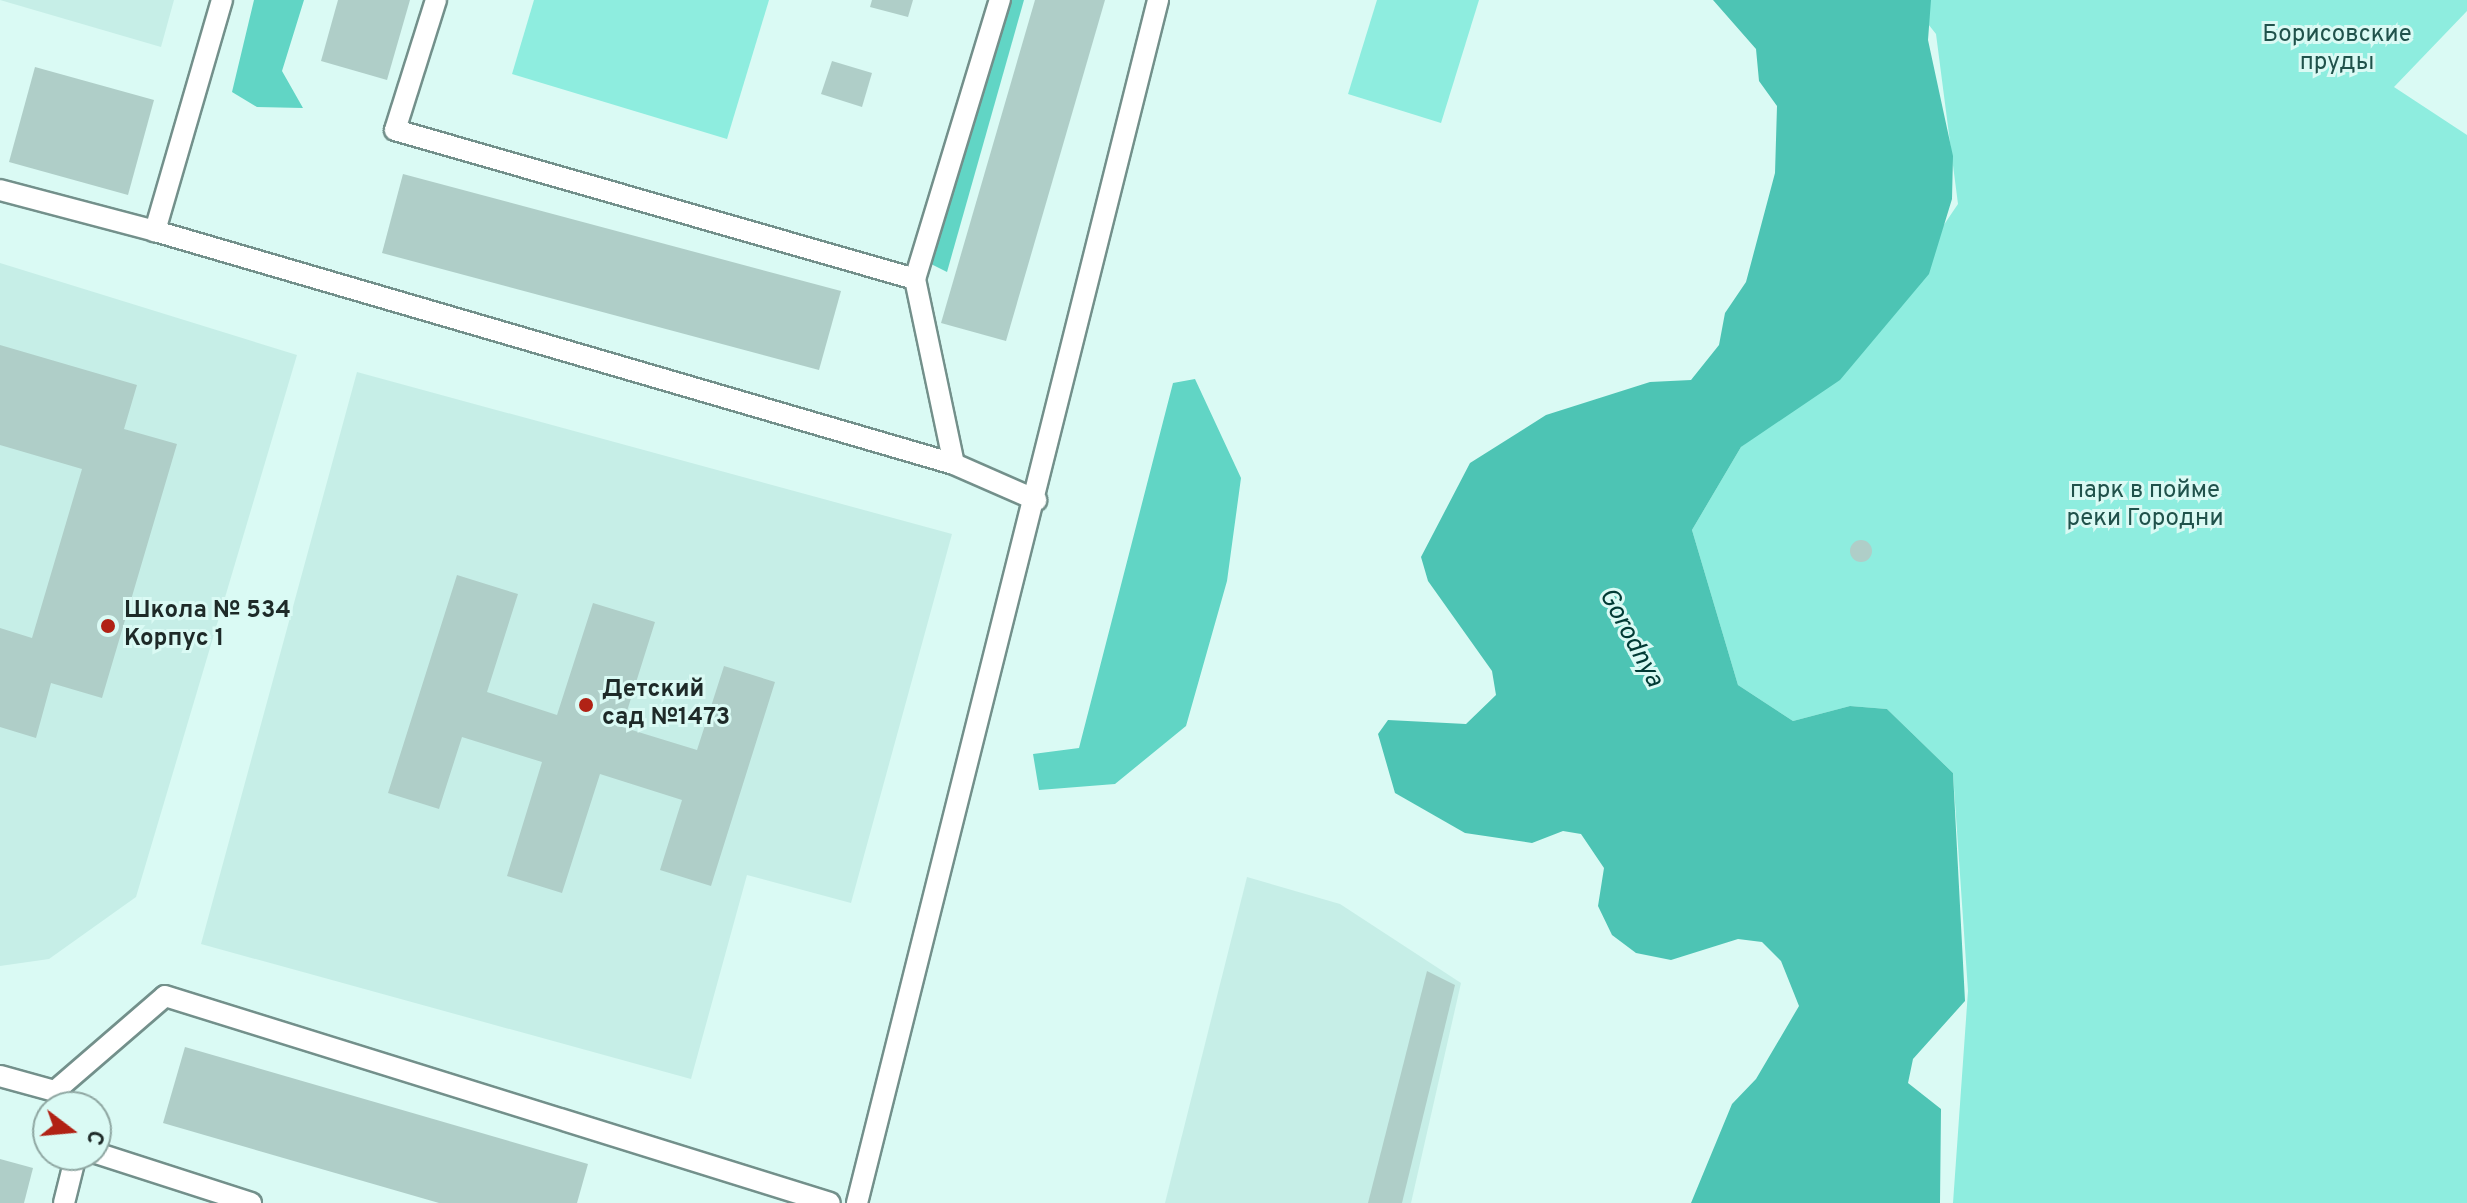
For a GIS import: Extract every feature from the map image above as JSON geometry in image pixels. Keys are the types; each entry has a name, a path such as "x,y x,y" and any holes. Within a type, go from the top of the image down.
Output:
{"lane":[{"path":"155,231 222,0"},
{"path":"436,0 395,130 915,279"},
{"path":"954,464 915,279 1000,0"},
{"path":"857,1203 1036,500 1158,0"},
{"path":"0,190 155,231 954,464 1036,500"},
{"path":"67,1091 165,996 830,1203"},
{"path":"0,1076 38,1091"},
{"path":"112,1158 251,1203"},
{"path":"64,1203 72,1171"}],"shaded area":[{"path":"0,0 174,0 161,47"},
{"path":"254,0 304,0 282,71 303,108 257,107 232,92"},
{"path":"1012,0 1024,0 947,272 929,263"},
{"name":"Школа № 534 Корпус 1","path":"0,263 297,355 136,897 49,959 0,966"},
{"name":"Детский сад №1473","path":"357,372 952,534 851,903 747,875 691,1079 201,944"},
{"path":"1195,379 1241,478 1227,581 1186,726 1115,784 1039,790 1033,754 1079,748 1173,383"},
{"path":"1247,877 1340,904 1461,983 1411,1203 1165,1203"}],"green space":[{"path":"534,0 769,0 727,139 512,74"},
{"path":"1377,0 1479,0 1441,123 1348,94"},
{"name":"парк в пойме реки Городни","path":"1909,0 2467,0 2467,11 2394,87 2467,135 2467,1203 1953,1203 1968,991 1953,773 1887,709 1850,706 1793,721 1738,685 1692,530 1741,447 1853,359 1958,204 1936,34"}],"water":[{"name":"Gorodnya","path":"1713,0 1931,0 1928,40 1953,156 1952,199 1929,274 1840,380 1741,447 1692,530 1738,685 1793,721 1850,706 1887,709 1953,773 1965,1001 1913,1059 1908,1083 1941,1109 1940,1203 1691,1203 1732,1104 1756,1079 1799,1006 1781,961 1762,942 1738,939 1671,960 1636,953 1612,935 1598,906 1604,868 1581,834 1563,831 1532,843 1465,833 1395,793 1378,734 1388,720 1466,724 1496,695 1492,671 1428,581 1421,557 1470,463 1546,415 1650,382 1691,380 1719,345 1725,313 1746,282 1775,173 1777,106 1759,81 1756,49"}],"building":[{"path":"338,0 410,0 387,80 321,61"},
{"path":"872,0 913,0 908,17 870,7"},
{"path":"1035,0 1105,0 1006,341 941,323"},
{"path":"832,61 872,73 862,107 821,94"},
{"path":"35,67 154,100 128,195 9,162"},
{"path":"403,174 841,291 819,370 382,253"},
{"path":"0,345 137,385 124,429 177,444 102,698 51,683 36,738 0,727 0,628 32,638 82,469 0,445"},
{"path":"1857,540 1865,540 1872,551 1865,562 1857,562 1850,555 1850,547"},
{"path":"457,575 518,594 487,692 557,715 593,603 655,622 622,727 697,750 724,666 775,682 711,886 660,870 682,800 600,774 562,893 507,876 542,762 462,737 439,809 388,793"},
{"path":"1427,971 1455,985 1402,1203 1368,1203"},
{"path":"185,1047 588,1164 577,1203 439,1203 163,1123"},
{"path":"0,1159 32,1168 24,1203 0,1203"}],"place":[{"name":"Школа № 534 Корпус 1","path":"108,626"},
{"name":"Детский сад №1473","path":"586,705"}],"park label":[{"name":"Борисовские пруды","path":"2337,50"}]}
